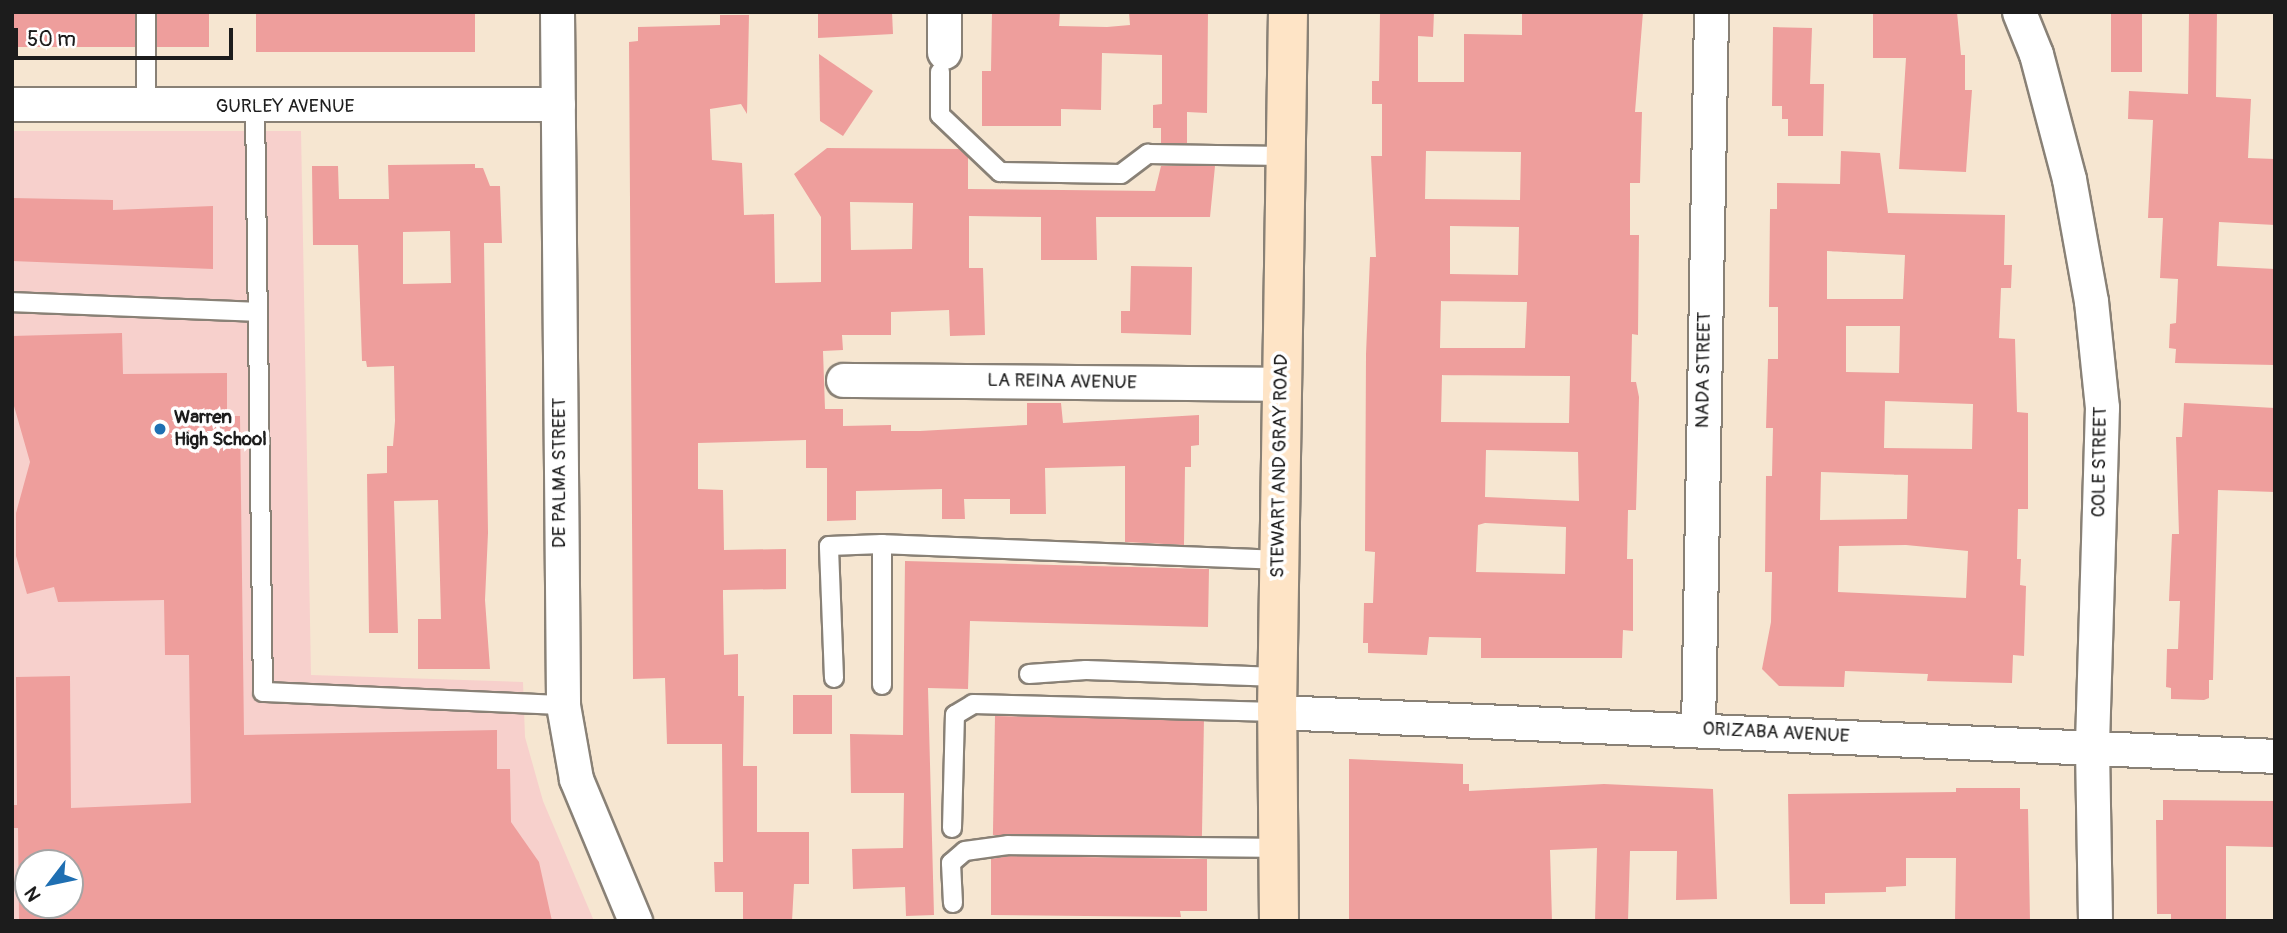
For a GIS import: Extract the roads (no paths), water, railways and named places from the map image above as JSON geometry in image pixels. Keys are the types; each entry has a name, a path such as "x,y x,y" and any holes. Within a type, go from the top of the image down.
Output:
{"main road":[{"name":"STEWART AND GRAY ROAD","path":"1279,921 1277,695 1288,12"}],"street":[{"name":"DE PALMA STREET","path":"557,12 563,705 576,779 635,921"},
{"path":"942,62 944,12"},
{"name":"NADA STREET","path":"1698,729 1711,12"},
{"name":"COLE STREET","path":"2019,12 2036,54 2068,179 2091,302 2102,407 2092,748 2095,921"},
{"name":"GURLEY AVENUE","path":"12,104 146,107 558,104"},
{"name":"LA REINA AVENUE","path":"842,380 1282,384"},
{"name":"ORIZABA AVENUE","path":"1277,695 1698,729 2275,756"}],"lane":[{"path":"146,12 146,107"},
{"path":"942,62 940,115 1000,173 1121,174 1148,154 1284,156"},
{"path":"255,107 263,692 563,705"},
{"path":"12,302 258,312"},
{"path":"834,678 829,546 882,544 1279,560"},
{"path":"882,544 882,685"},
{"path":"1029,674 1086,670 1277,695"},
{"path":"952,828 955,715 972,704 1277,695"},
{"path":"953,903 951,863 965,851 1008,845 1278,848"}],"place":[{"name":"Warren High School","path":"160,429"}]}
